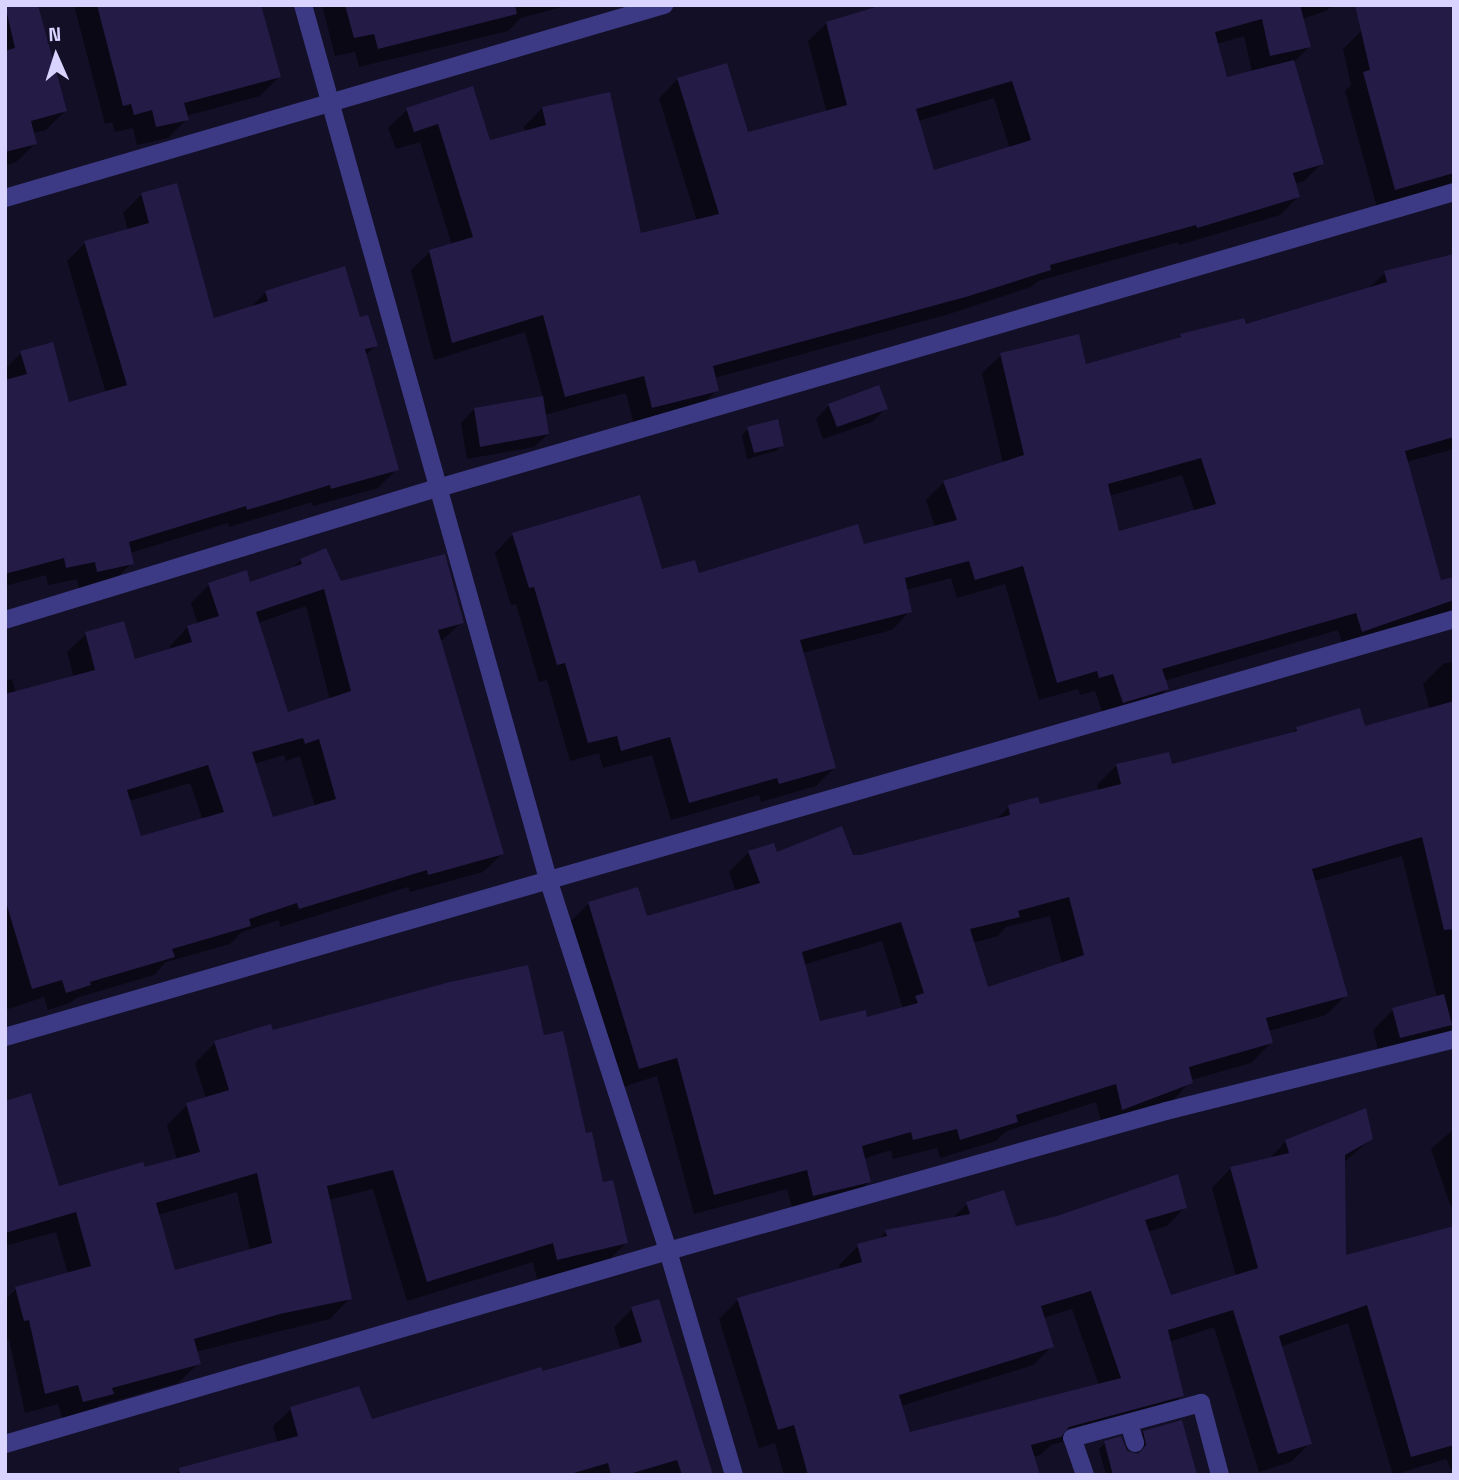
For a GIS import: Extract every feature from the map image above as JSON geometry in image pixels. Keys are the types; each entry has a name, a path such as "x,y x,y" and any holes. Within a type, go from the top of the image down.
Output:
{"street":[{"path":"303,5 548,879 668,1251 734,1475"},
{"path":"5,198 664,5"},
{"path":"5,620 438,488 1454,192"},
{"path":"5,1037 1454,619"},
{"path":"5,1444 668,1251 1166,1111 1454,1040"},
{"path":"1085,1475 1072,1438 1201,1403 1220,1475"},
{"path":"1129,1424 1135,1443"}],"building":[{"path":"5,5 38,5 67,111 31,121 37,144 5,152 5,51 15,48"},
{"path":"97,5 261,5 281,77 184,103 189,120 156,127 152,110 134,115 131,104 123,106"},
{"path":"345,5 515,5 517,14 378,49 374,34 354,38"},
{"path":"882,5 1300,5 1311,47 1270,56 1262,19 1215,32 1227,77 1294,60 1324,164 1293,173 1300,197 1197,228 1196,225 1050,265 1051,270 969,296 713,366 719,391 652,408 644,376 565,397 543,315 452,343 429,250 473,237 438,124 414,132 406,108 473,86 490,140 546,125 542,107 610,92 641,233 719,214 677,78 727,63 748,132 847,105 826,22","holes":["1012,81 1031,140 934,170 916,109"]},
{"path":"1355,5 1454,5 1454,173 1395,190 1363,72 1370,70"},
{"path":"177,183 214,318 268,301 265,291 345,266 360,317 368,315 378,346 365,349 399,470 331,489 330,485 247,510 246,506 129,542 134,564 97,572 95,562 66,568 64,558 5,574 5,380 27,374 20,351 53,342 69,402 127,385 84,241 149,223 141,193"},
{"path":"1454,254 1454,437 1405,451 1441,580 1454,577 1454,600 1362,632 1356,613 1162,669 1169,689 1123,703 1113,674 1099,678 1097,671 1057,683 1023,566 975,580 969,561 905,578 912,612 800,640 836,768 779,784 777,778 689,803 670,737 621,751 617,736 588,743 565,663 557,665 534,587 529,588 512,533 640,495 662,569 695,560 699,573 858,524 864,544 957,520 943,481 1024,455 1000,353 1079,334 1086,364 1181,337 1180,334 1244,318 1246,324 1387,282 1384,271","holes":["1201,458 1216,504 1119,531 1108,484"]},
{"path":"879,385 888,409 837,427 828,404"},
{"path":"543,396 549,434 480,447 474,408"},
{"path":"778,419 784,446 754,453 747,427"},
{"path":"326,548 341,581 445,554 464,623 438,630 504,854 428,875 427,870 299,909 297,903 249,919 251,926 172,949 175,957 90,982 91,985 66,993 62,980 32,989 5,899 5,694 95,670 85,632 124,621 135,659 192,642 187,626 219,616 208,583 247,570 250,582 302,564 300,559","holes":["324,589 351,691 288,712 256,612","303,738 305,744 319,739 336,799 273,817 252,752","208,765 224,812 141,836 127,790"]},
{"path":"1454,701 1454,929 1444,930 1422,837 1312,869 1348,996 1266,1018 1273,1043 1189,1067 1193,1083 1122,1110 1116,1084 1016,1115 1018,1122 960,1140 957,1129 913,1140 911,1132 862,1146 871,1182 813,1196 807,1170 714,1195 677,1058 639,1069 588,902 638,887 647,916 760,883 748,851 774,843 777,852 842,826 853,855 860,855 1010,815 1008,805 1038,797 1040,804 1121,784 1116,764 1169,752 1172,764 1297,731 1296,727 1360,708 1365,726","holes":["1069,897 1084,955 988,987 970,929 1020,917 1018,911","901,922 924,993 915,996 918,1003 867,1017 866,1010 820,1021 802,952"]},
{"path":"528,965 544,1035 563,1031 586,1133 592,1132 603,1182 613,1180 628,1243 557,1260 553,1243 427,1282 393,1170 327,1186 352,1299 280,1314 194,1339 201,1364 112,1388 114,1394 83,1402 78,1385 45,1394 29,1320 24,1321 15,1287 91,1266 76,1212 5,1233 5,1101 31,1093 59,1186 143,1162 145,1167 200,1152 186,1103 229,1090 214,1041 271,1024 273,1030 450,982","holes":["257,1173 272,1243 175,1270 156,1203"]},
{"path":"1444,994 1452,1025 1400,1038 1392,1008"},
{"path":"1366,1108 1373,1139 1345,1155 1346,1255 1454,1226 1454,1445 1411,1457 1367,1305 1279,1336 1312,1444 1278,1454 1233,1310 1168,1330 1184,1396 1069,1427 1061,1437 1031,1445 1040,1475 808,1475 794,1425 778,1430 737,1298 862,1262 857,1244 887,1236 885,1230 970,1214 966,1202 1004,1190 1016,1226 1057,1216 1178,1174 1187,1208 1145,1220 1171,1295 1258,1268 1230,1167 1289,1153 1285,1140","holes":["1091,1291 1121,1378 910,1432 899,1395 1054,1347 1041,1306"]},
{"path":"659,1299 713,1475 682,1475 677,1460 626,1475 611,1475 608,1463 567,1475 180,1475 179,1468 298,1436 290,1407 359,1386 372,1419 541,1367 543,1371 642,1342 631,1307"},
{"path":"1182,1420 1197,1475 1113,1475 1104,1441 1121,1436 1127,1451 1138,1454 1146,1445 1143,1431"}]}
